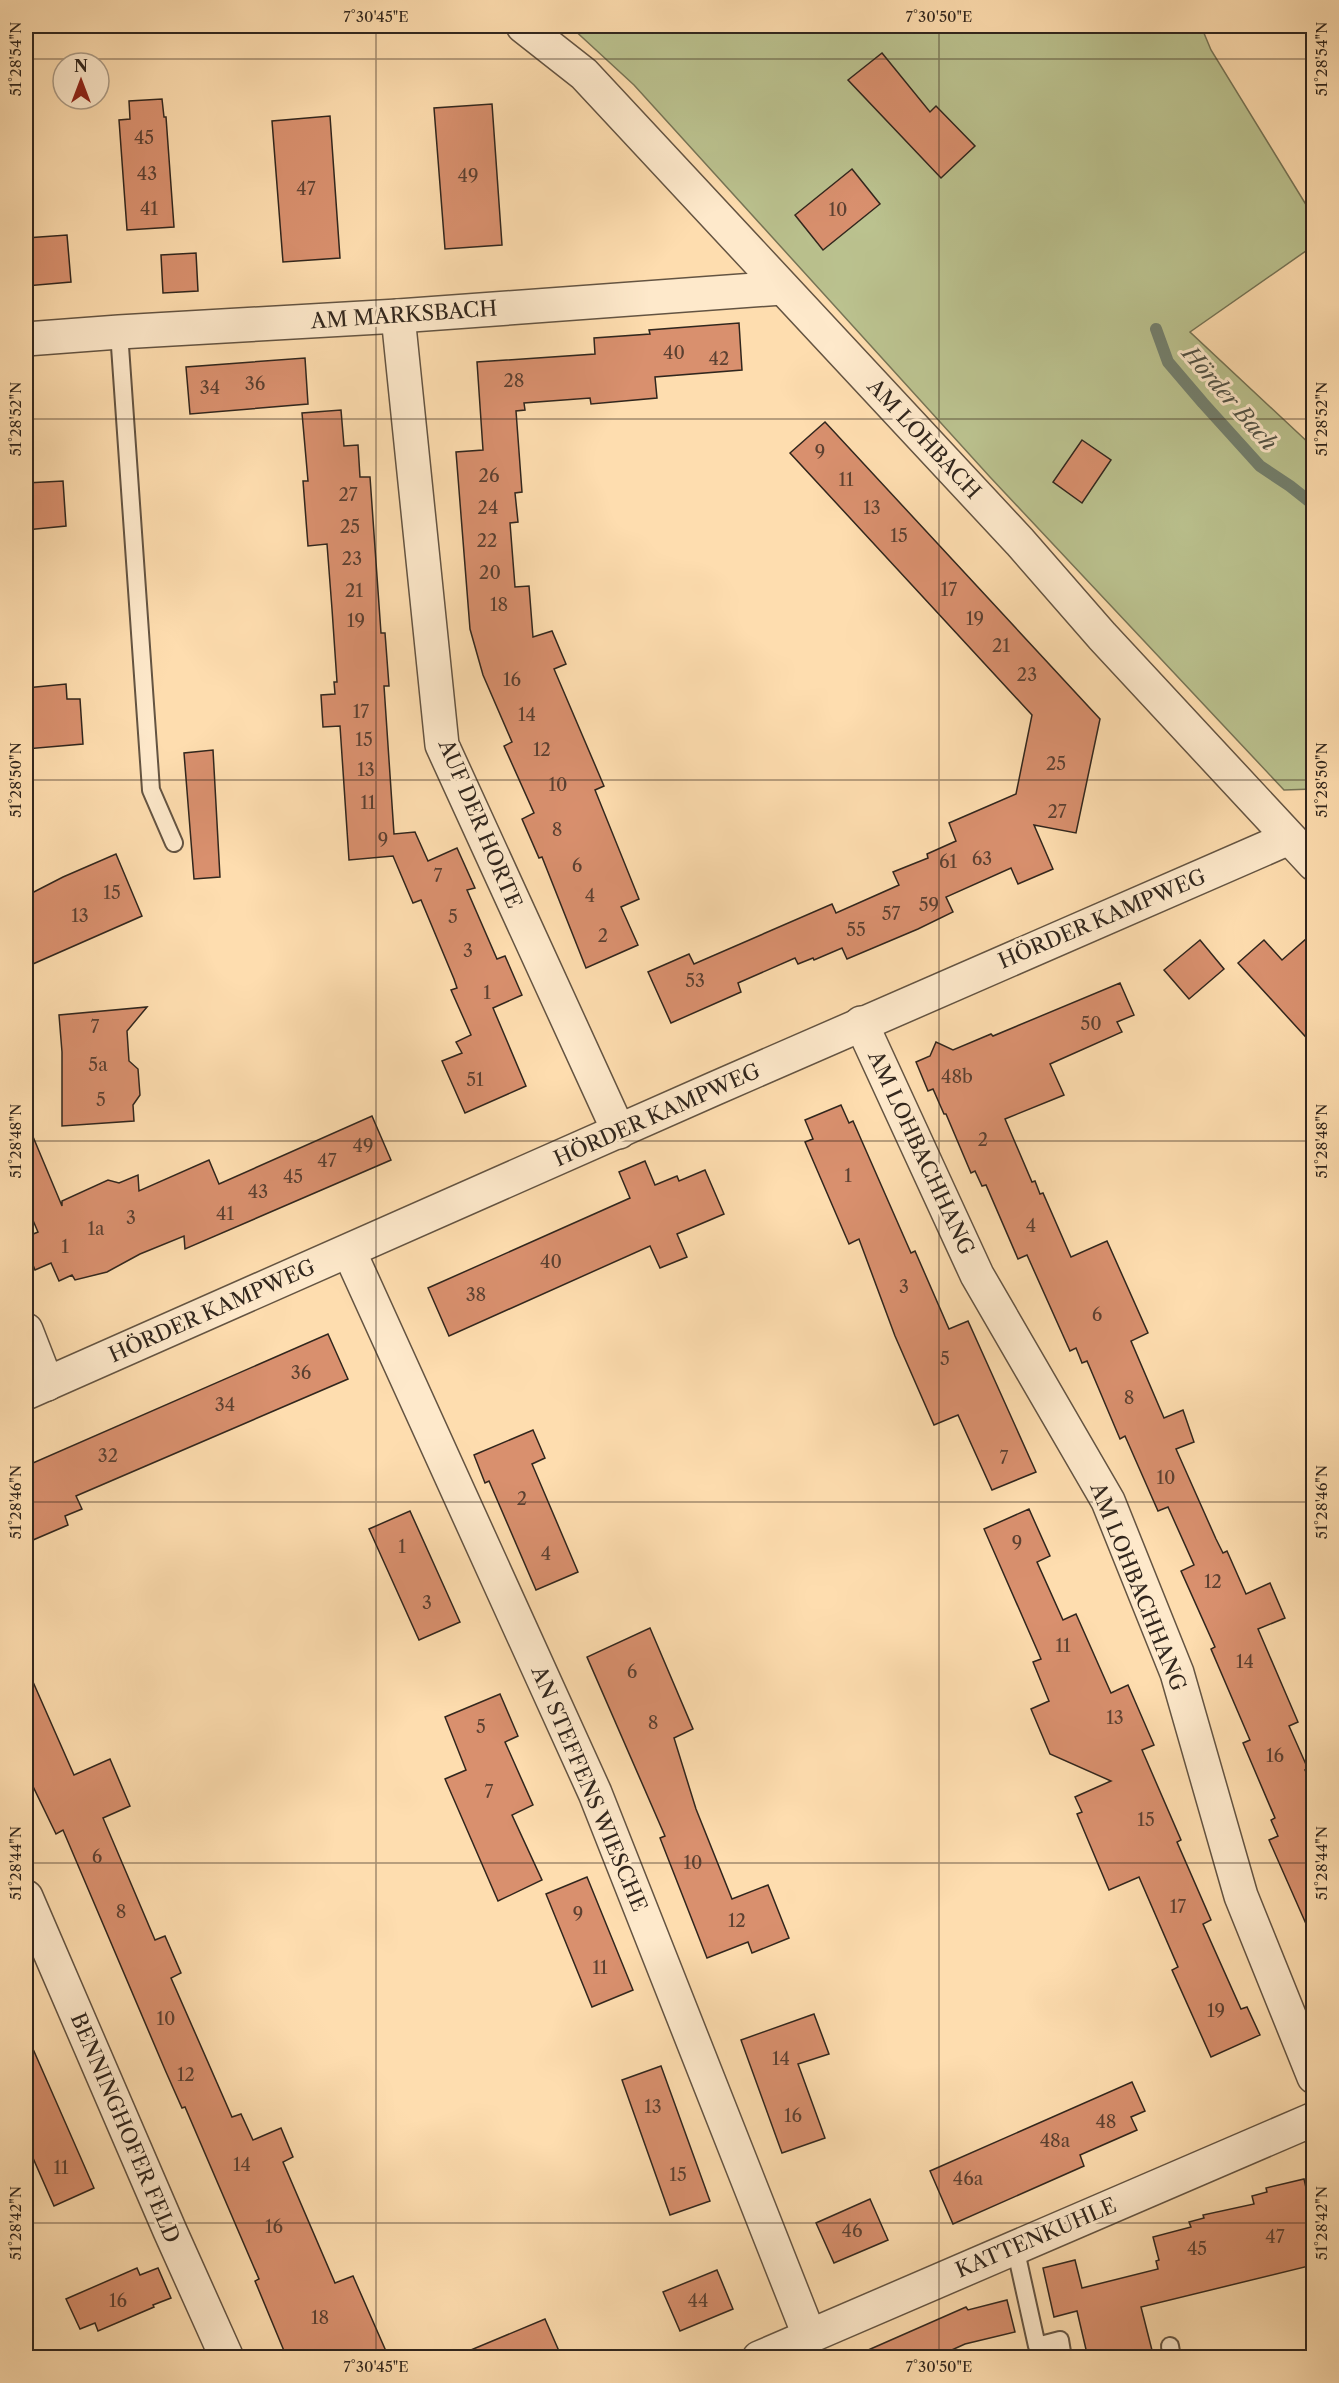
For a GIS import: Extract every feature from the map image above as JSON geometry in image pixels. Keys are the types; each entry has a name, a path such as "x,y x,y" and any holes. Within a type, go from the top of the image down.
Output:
{"street":[{"name":"AM LOHBACH","path":"524,26 584,74 1020,542 1102,636 1314,864"},
{"name":"AM MARKSBACH","path":"26,339 398,316 782,288"},
{"name":"AUF DER HORTE","path":"398,316 442,745 619,1132"},
{"name":"HÖRDER KAMPWEG","path":"36,1389 861,1023 1289,838"},
{"name":"AM LOHBACHHANG","path":"861,1023 977,1275 1108,1501 1176,1674 1241,1896 1314,2077"},
{"name":"AN STEFFENS WIESCHE","path":"349,1251 595,1793 809,2335"},
{"path":"26,1330 36,1389"},
{"name":"BENNINGHOFER FELD","path":"26,1897 227,2358"},
{"name":"KATTENKUHLE","path":"759,2358 1314,2120"}],"lane":[{"path":"119,332 151,790 174,843"},
{"path":"1015,2247 1037,2346 1060,2340 1064,2358"}],"green space":[{"path":"570,26 1201,26 1211,50 1313,216 1313,246 1190,332 1313,447 1313,789 1284,790 990,477 634,85"}],"building":[{"path":"882,53 930,112 936,106 975,146 941,178 848,80"},
{"path":"162,99 164,117 166,117 174,227 127,230 119,120 130,119 129,101"},
{"path":"492,104 502,245 445,249 434,108"},
{"path":"330,116 340,258 283,262 272,121"},
{"path":"852,169 880,204 823,250 795,215"},
{"path":"67,235 71,282 26,286 26,238"},
{"path":"196,253 198,291 163,293 161,255"},
{"path":"739,323 742,370 655,377 657,398 591,404 590,398 524,403 525,410 516,411 522,492 515,493 518,522 510,523 515,587 529,586 533,637 552,631 566,664 554,669 604,786 595,790 639,899 621,907 638,945 586,968 542,857 539,858 522,819 534,813 504,746 512,742 483,675 470,629 456,452 483,450 477,362 595,354 594,338 650,334 649,330"},
{"path":"305,358 308,404 190,414 186,367"},
{"path":"341,410 344,446 358,445 360,477 370,477 381,633 385,633 389,686 384,686 394,834 415,832 428,861 457,848 475,888 467,890 497,959 505,956 522,995 493,1008 526,1086 465,1113 442,1061 462,1053 456,1042 471,1035 451,990 457,988 454,979 421,900 413,903 393,856 349,860 340,726 323,727 321,695 335,694 334,682 337,682 327,544 308,546 303,481 308,481 302,413"},
{"path":"825,422 1100,719 1076,833 1034,825 1053,869 1018,884 1011,868 946,897 953,912 918,929 847,959 842,948 798,964 795,958 738,983 741,992 671,1023 648,972 689,954 694,964 832,904 836,913 899,885 893,872 928,858 927,854 956,841 949,823 1016,794 1032,715 790,453"},
{"path":"1082,440 1111,460 1082,503 1053,482"},
{"path":"63,481 66,526 26,530 26,483"},
{"path":"66,684 67,699 80,699 83,744 26,749 26,688"},
{"path":"213,750 220,877 194,879 184,753"},
{"path":"116,854 142,916 26,967 26,896"},
{"path":"1314,932 1314,1046 1238,963 1264,940 1282,960"},
{"path":"1200,940 1224,969 1189,999 1164,970"},
{"path":"1120,983 1134,1015 1117,1022 1122,1032 1050,1064 1064,1095 1005,1119 1032,1182 1035,1181 1040,1194 1043,1193 1071,1257 1107,1241 1148,1333 1131,1341 1164,1418 1183,1410 1194,1442 1176,1449 1216,1539 1223,1553 1227,1551 1246,1594 1270,1583 1285,1618 1258,1629 1298,1722 1289,1726 1314,1789 1314,1942 1269,1840 1278,1836 1271,1820 1275,1818 1243,1743 1250,1740 1211,1649 1215,1647 1181,1571 1194,1565 1168,1507 1158,1511 1125,1436 1120,1439 1087,1361 1082,1363 1076,1348 1070,1351 1027,1255 1018,1259 986,1185 982,1186 975,1171 971,1173 946,1114 933,1089 928,1091 916,1062 930,1056 936,1042 953,1050 991,1034 993,1036"},
{"path":"147,1007 127,1031 129,1061 138,1069 140,1095 133,1105 134,1121 62,1126 62,1052 59,1015"},
{"path":"841,1105 849,1123 853,1121 911,1253 915,1251 949,1329 968,1321 1036,1472 992,1490 958,1415 934,1425 895,1336 859,1239 849,1244 805,1142 813,1139 805,1120"},
{"path":"372,1116 391,1160 185,1249 184,1236 140,1254 107,1272 75,1280 72,1275 59,1281 51,1263 35,1270 26,1248 26,1237 38,1232 26,1204 26,1120 62,1206 62,1201 108,1180 119,1183 138,1175 139,1191 209,1160 219,1184"},
{"path":"645,1161 655,1185 677,1176 679,1181 705,1170 724,1214 677,1234 687,1257 660,1268 650,1246 449,1336 428,1288 630,1198 619,1172"},
{"path":"328,1334 348,1379 76,1496 82,1509 65,1516 68,1525 26,1543 26,1466"},
{"path":"533,1430 545,1458 532,1464 578,1572 536,1590 489,1481 485,1483 474,1455"},
{"path":"1029,1509 1050,1556 1037,1562 1063,1620 1076,1614 1111,1693 1128,1685 1154,1745 1142,1750 1181,1840 1177,1842 1211,1920 1203,1924 1241,2009 1247,2007 1260,2035 1211,2057 1172,1970 1178,1967 1139,1877 1109,1890 1077,1814 1082,1812 1075,1797 1111,1781 1050,1754 1031,1709 1049,1701 1033,1662 1041,1659 984,1529"},
{"path":"410,1511 460,1622 419,1640 369,1529"},
{"path":"650,1628 693,1729 674,1738 696,1809 732,1899 768,1885 789,1938 752,1953 748,1942 707,1958 660,1838 665,1836 587,1657"},
{"path":"26,1666 74,1775 110,1759 130,1806 103,1818 155,1940 165,1936 181,1973 171,1978 232,2117 241,2114 253,2140 281,2128 293,2157 283,2162 335,2283 353,2276 389,2358 287,2358 255,2281 259,2279 185,2107 182,2108 166,2072 63,1830 56,1834 26,1772"},
{"path":"500,1694 518,1736 505,1742 533,1805 512,1815 542,1880 498,1901 445,1779 466,1770 445,1717"},
{"path":"587,1877 633,1990 592,2007 546,1894"},
{"path":"814,2014 829,2054 798,2064 825,2138 782,2153 741,2040"},
{"path":"26,2033 94,2188 54,2206 26,2142"},
{"path":"661,2066 710,2201 670,2215 622,2080"},
{"path":"1132,2082 1145,2111 1131,2117 1137,2130 1080,2155 1084,2166 953,2224 930,2171"},
{"path":"1304,2179 1313,2218 1313,2265 1141,2307 1154,2358 1088,2358 1077,2311 1054,2317 1043,2268 1075,2260 1082,2288 1158,2269 1156,2261 1159,2260 1153,2237 1191,2227 1189,2222 1204,2218 1203,2215 1254,2204 1252,2196 1267,2192 1266,2188"},
{"path":"870,2199 888,2240 834,2263 816,2223"},
{"path":"137,2268 140,2275 158,2268 171,2298 98,2331 95,2323 80,2329 66,2299"},
{"path":"717,2270 733,2309 680,2331 663,2292"},
{"path":"1007,2300 1015,2332 965,2344 934,2358 850,2358 966,2307 968,2310"},
{"path":"545,2319 562,2358 454,2357"}],"waterway":[{"name":"Hörder Bach","path":"1156,329 1168,362 1203,403 1260,466 1314,505"}]}
